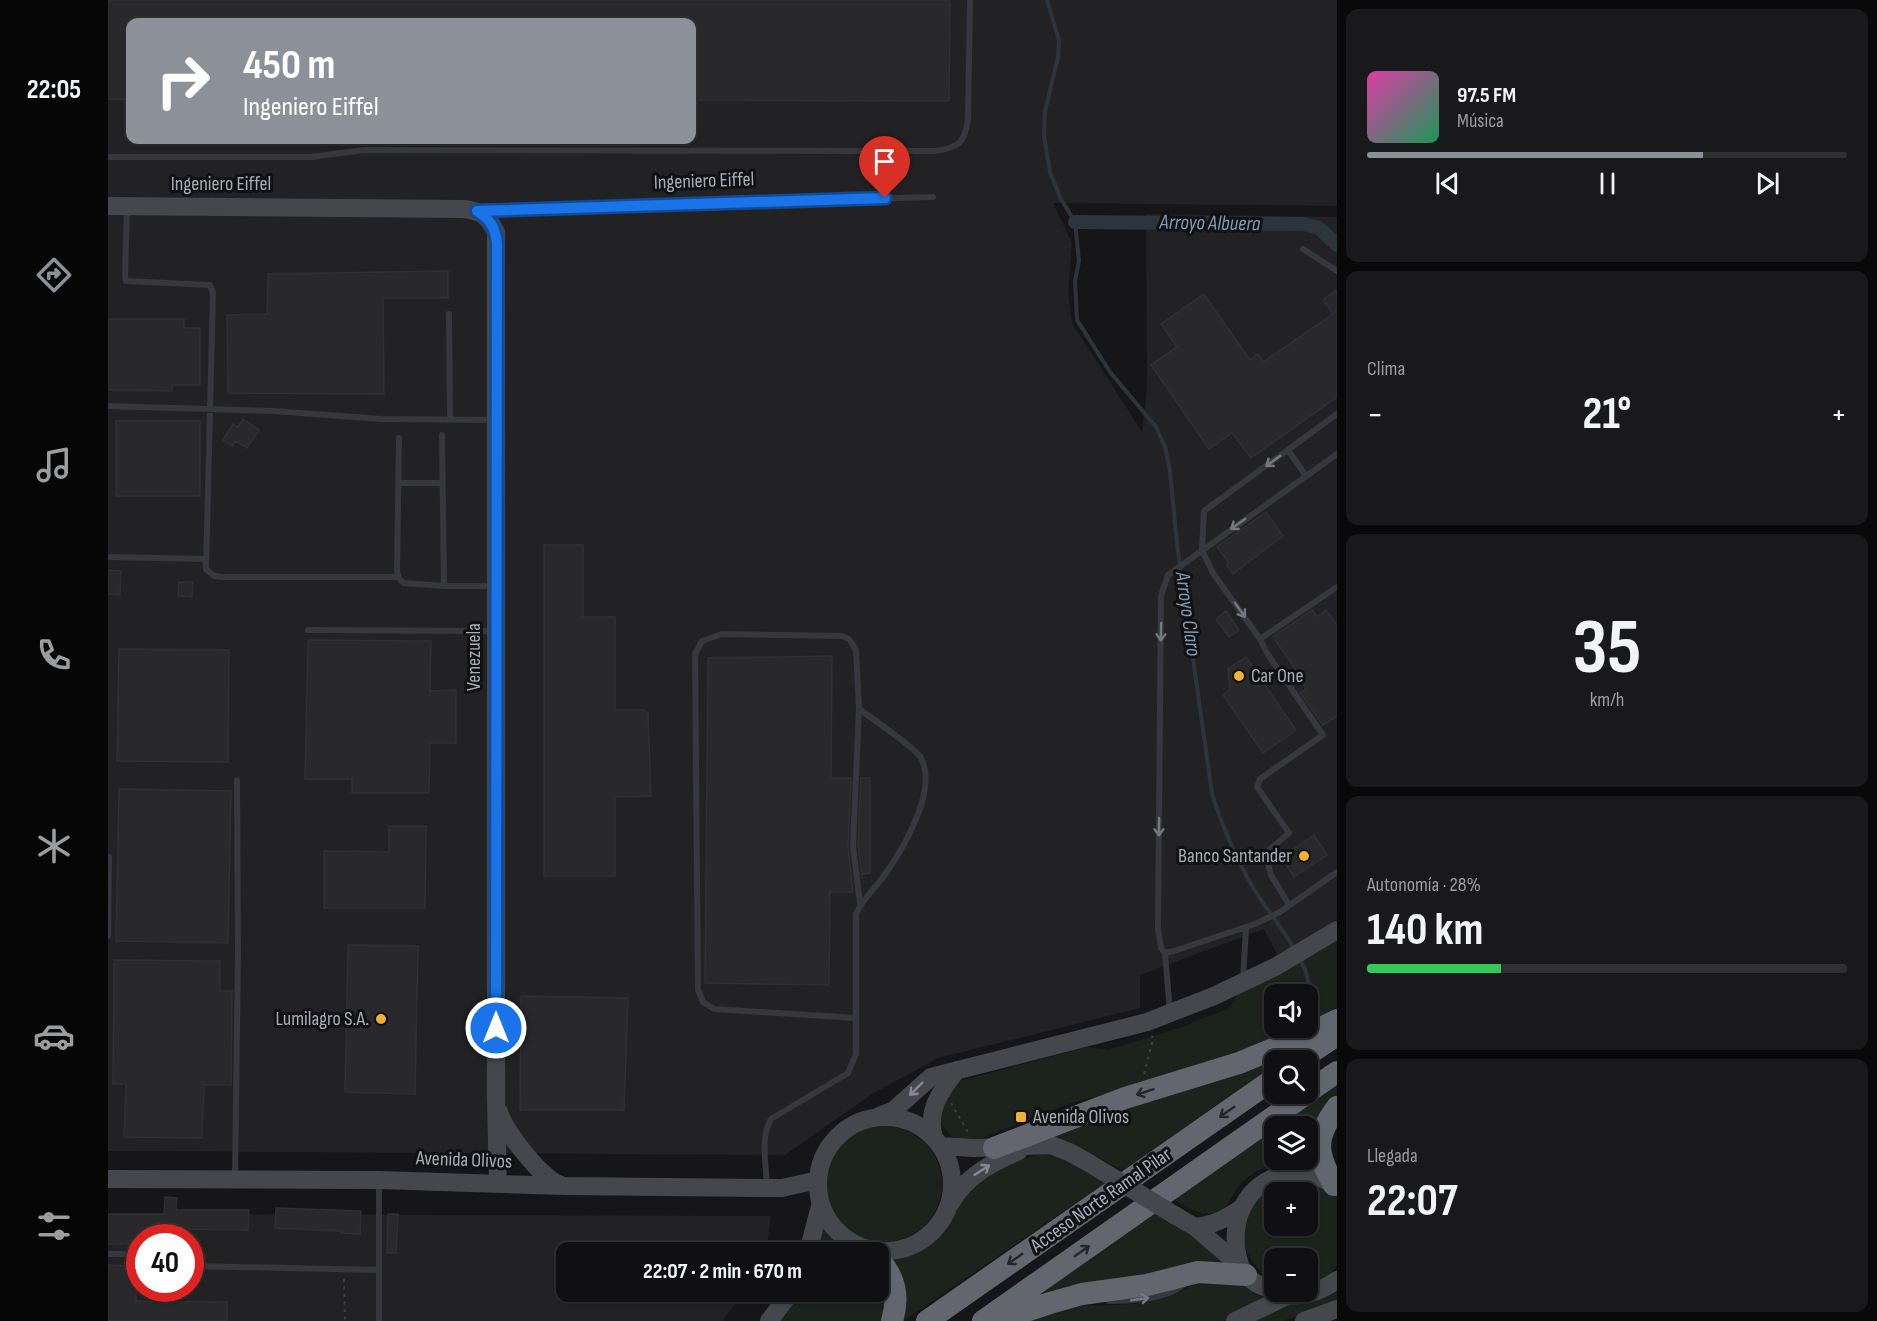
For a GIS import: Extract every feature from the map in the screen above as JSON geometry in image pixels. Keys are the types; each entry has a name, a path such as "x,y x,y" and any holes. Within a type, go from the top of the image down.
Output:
{"highway":[{"path":"1001,1140 1087,1109 1239,1063 1337,1020"},
{"path":"1315,1050 1337,1035"},
{"name":"Acceso Norte Ramal Pilar","path":"1318,1085 1337,1072"},
{"name":"Acceso Norte Ramal Pilar","path":"927,1321 1264,1086"},
{"name":"Acceso Norte Ramal Pilar","path":"983,1321 1291,1104"},
{"path":"1336,1186 1322,1161 1319,1148 1323,1128 1337,1107"},
{"path":"1006,1321 1026,1311 1082,1294 1147,1285 1198,1272 1242,1269"},
{"path":"889,1275 893,1280 897,1298 892,1321"}],"street":[{"name":"Ingeniero Eiffel","path":"108,206 463,209 483,214"},
{"name":"Venezuela","path":"483,214 496,232 497,243 496,1098 498,1184"},
{"path":"811,1242 820,1206 818,1180 823,1160 832,1143 855,1123 894,1110 931,1077 1147,1022 1275,967 1330,935"},
{"path":"946,1211 951,1194 951,1178 948,1161 932,1130 934,1109 940,1093 957,1070"},
{"path":"496,1098 505,1126 542,1174 553,1183 565,1186"},
{"path":"879,1116 891,1116 913,1122 937,1142 1001,1140 1031,1146 1052,1145 1069,1152 1195,1227 1242,1269 1254,1283 1264,1287"},
{"path":"889,1251 914,1244 927,1236 938,1224 962,1186 973,1175 996,1161 1031,1146"},
{"path":"1242,1269 1235,1231 1240,1209 1251,1192 1268,1180 1286,1174 1307,1174 1336,1186"},
{"name":"Avenida Olivos","path":"108,1179 379,1180 565,1186 767,1188 782,1188 818,1180"},
{"path":"820,1206 839,1233 851,1242"},
{"path":"1195,1227 1211,1226 1240,1209"},
{"path":"1318,1291 1337,1280"},
{"path":"769,1321 783,1302"},
{"path":"1235,1321 1265,1302"},
{"path":"1304,1321 1337,1309"}],"lane":[{"path":"109,157 311,157 364,150 935,151 951,149 959,144 967,133 969,119 970,0"},
{"name":"Ingeniero Eiffel","path":"483,214 933,197"},
{"path":"128,206 124,274 126,281 210,285 213,293 206,569 214,576 221,577 399,577"},
{"path":"1303,249 1337,271"},
{"path":"449,314 450,418"},
{"path":"108,406 210,408 381,419 497,420"},
{"path":"1289,905 1271,875 1266,856 1270,849 1289,833 1257,787 1257,783 1323,735 1200,551 1204,511 1337,414"},
{"path":"442,435 444,586"},
{"path":"399,438 397,572 399,577 404,584 496,586"},
{"path":"1288,450 1306,476"},
{"path":"1170,1012 1165,953 1161,948 1158,929 1161,596 1168,575 1337,454"},
{"path":"399,483 443,483"},
{"path":"108,557 206,559"},
{"path":"1260,639 1337,587"},
{"path":"308,630 496,632"},
{"path":"856,1018 714,1009 703,1002 700,996 698,990 695,654 702,641 722,634 842,636 849,639 856,650 859,709 853,846 860,904"},
{"path":"767,1188 765,1129 771,1119 848,1073 856,1054 856,914 860,904 886,873 919,815 926,792 921,756 859,709"},
{"path":"236,1179 237,780"},
{"path":"108,936 109,856"},
{"path":"1165,953 1255,924 1280,912 1336,874"},
{"path":"1243,982 1246,928"},
{"path":"379,1180 379,1321"},
{"path":"108,1254 126,1254"},
{"path":"204,1266 379,1270"}],"path":[{"path":"1143,1077 1153,1039 1147,1022"},
{"path":"948,1098 969,1133"},
{"path":"342,1270 345,1321"}],"shaded area":[{"path":"108,0 1337,0 1337,206 1053,203 1072,243 1068,291 1072,323 1142,432 1147,390 1146,214 1337,217 1337,919 1279,958 1264,929 1140,975 1140,1008 938,1058 872,1094 785,1155 108,1151"},
{"path":"1337,940 1337,1007 1318,1018 1318,984 1264,984 1264,1038 1281,1038 1265,1046 1122,1090 1068,1104 974,1141 961,1141 951,1136 942,1125 939,1112 940,1101 959,1081 1088,1047 1108,1050 1182,1027 1229,1008 1236,996"},
{"path":"1264,1058 1264,1072 1123,1170 1072,1144 1035,1135"},
{"path":"1337,1086 1337,1097 1318,1150 1318,1116 1293,1116 1310,1104 1318,1104 1318,1099"},
{"path":"873,1127 895,1127 916,1136 932,1152 941,1173 941,1195 932,1216 916,1232 895,1241 873,1241 852,1232 836,1216 827,1195 827,1173 836,1152 852,1136"},
{"path":"1264,1137 1264,1168 1243,1181 1227,1205 1219,1212 1205,1214 1192,1210 1173,1199"},
{"path":"1041,1154 1066,1160 1105,1183 903,1321 890,1259 925,1246 939,1234 951,1219 963,1193 971,1184 1001,1168"},
{"path":"1309,1178 1316,1182 1291,1182"},
{"path":"1318,1183 1337,1195 1337,1266 1318,1280 1318,1248 1264,1248 1264,1274 1248,1254 1243,1237 1244,1217 1249,1206 1264,1188 1264,1236 1318,1236"},
{"path":"1155,1212 1193,1234 1231,1268 1024,1304"},
{"path":"108,1214 771,1216 767,1242 556,1242 556,1302 736,1302 722,1321 108,1321"},
{"path":"820,1224 839,1242 816,1242"},
{"path":"1200,1281 1240,1285 1264,1298 1264,1302 1268,1302 1223,1321 1024,1321 1077,1304 1101,1306 1144,1303 1182,1291"},
{"path":"1337,1289 1337,1301 1283,1321 1250,1321 1283,1304 1318,1302 1318,1294"},
{"path":"790,1302 885,1302 886,1321 778,1321"}],"building":[{"path":"108,0 950,0 949,101 696,100 696,18 126,18 126,99 108,99"},
{"path":"448,271 448,298 383,298 384,394 228,393 227,315 267,314 268,274"},
{"path":"1337,290 1337,397 1251,458 1232,433 1209,449 1151,365 1177,347 1161,324 1204,294 1250,360 1258,354 1263,362 1333,314 1323,300"},
{"path":"108,319 184,319 184,328 200,328 200,385 172,385 172,391 108,390"},
{"path":"243,419 259,430 247,448 235,441 232,446 223,440 233,424 238,427"},
{"path":"116,421 200,421 200,496 116,496"},
{"path":"1266,512 1283,536 1233,574 1226,565 1229,563 1217,547"},
{"path":"544,545 583,545 583,617 615,617 615,710 644,710 648,713 651,796 615,797 615,876 544,876"},
{"path":"108,570 121,571 120,595 108,594"},
{"path":"179,582 193,582 192,597 178,596"},
{"path":"1312,610 1317,617 1326,610 1337,625 1337,716 1323,725 1300,693 1306,689 1303,684 1305,683 1273,637"},
{"path":"1226,611 1239,630 1229,637 1216,619"},
{"path":"308,640 431,641 430,691 456,690 456,743 430,743 429,793 352,793 352,779 305,779"},
{"path":"119,649 229,650 228,762 117,761"},
{"path":"832,656 831,778 851,778 848,846 853,892 830,892 829,985 705,983 708,658"},
{"path":"1246,657 1296,730 1263,753 1223,695 1230,690 1228,669"},
{"path":"861,778 870,778 870,873 862,874 862,879 858,846"},
{"path":"119,789 231,791 228,943 116,941"},
{"path":"389,826 426,826 425,908 324,908 324,851 389,852"},
{"name":"Banco Santander","path":"1314,835 1327,855 1294,877 1281,857"},
{"name":"Lumilagro S.A.","path":"348,945 418,946 415,1094 345,1092"},
{"path":"114,960 220,961 220,991 232,991 231,1085 204,1085 202,1138 124,1137 126,1084 113,1084"},
{"path":"521,996 628,998 624,1110 520,1110"},
{"path":"165,1197 177,1198 176,1210 249,1210 248,1230 204,1229 204,1224 126,1224 126,1244 108,1244 108,1214 164,1214"},
{"path":"276,1208 361,1211 360,1234 275,1228"},
{"path":"388,1214 398,1214 396,1253 387,1253"},
{"path":"108,1265 126,1266 126,1302 227,1302 227,1321 108,1321"}],"waterway":[{"name":"Arroyo Claro","path":"1047,0 1059,40 1058,58 1045,111 1044,136 1050,172 1061,199 1075,222 1079,261 1075,281 1077,320 1110,372 1156,427 1165,447 1212,794 1239,862 1261,900 1295,950"},
{"name":"Arroyo Albuera","path":"1075,222 1304,224 1319,228 1337,245"},
{"name":"Arroyo Claro","path":"1300,960 1309,984"}],"place":[{"name":"Car One","path":"1239,676"},
{"name":"Banco Santander","path":"1304,856"},
{"name":"Lumilagro S.A.","path":"381,1019"},
{"name":"Avenida Olivos","path":"1021,1117"}],"route":[{"path":"496,1028 497,243 496,232 489,218 477,211 885,198"}]}
